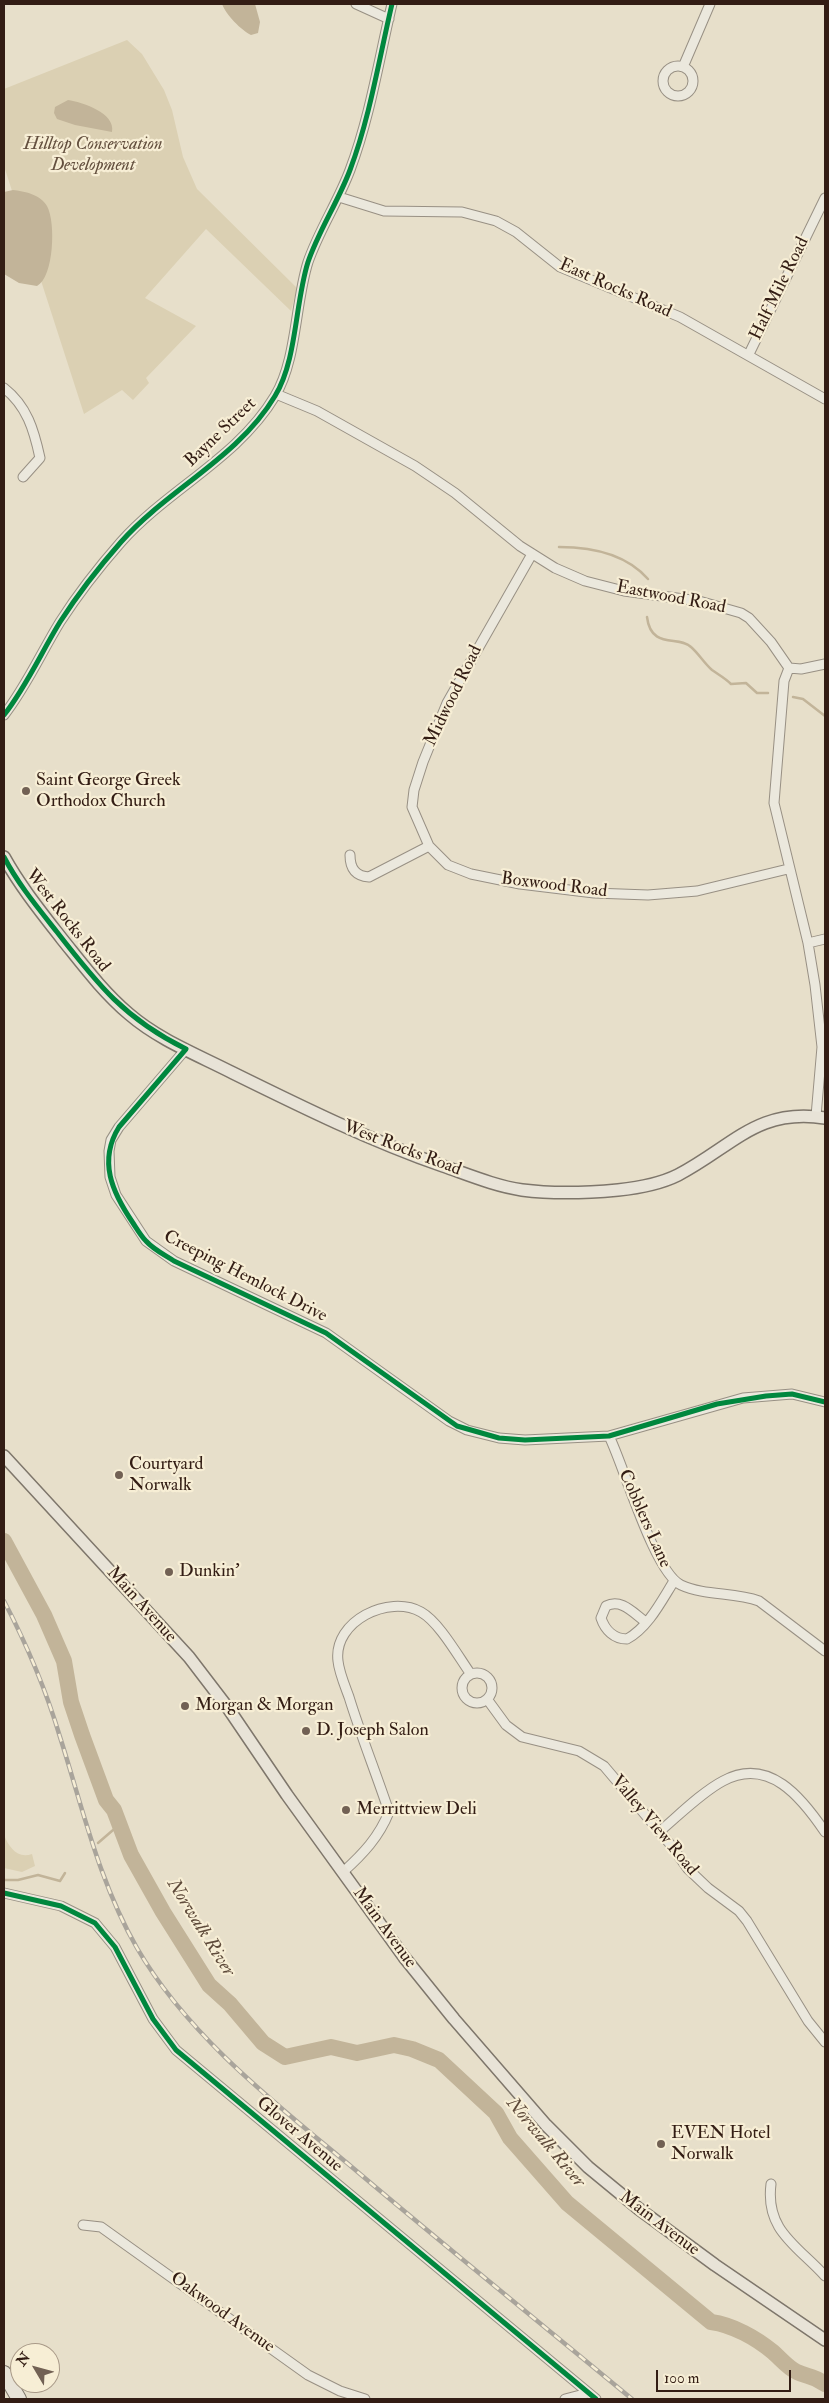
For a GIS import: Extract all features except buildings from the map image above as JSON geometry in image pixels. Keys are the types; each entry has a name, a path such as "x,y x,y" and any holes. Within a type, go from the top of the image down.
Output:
{"highway":[{"path":"4,2373 19,2399"}],"main road":[{"name":"West Rocks Road","path":"4,857 36,906 108,995 148,1029 322,1117 399,1150 471,1176 521,1190 573,1193 618,1190 651,1184 676,1176 763,1122 786,1116 821,1117"},
{"name":"Main Avenue","path":"4,1456 188,1657 228,1708 391,1938 454,2019 546,2124 588,2167 631,2203 683,2242 825,2340"}],"street":[{"path":"356,4 388,19"},
{"name":"Bayne Street","path":"4,715 69,610 120,543 154,509 219,459 252,427 276,394 288,361 308,262 323,226 339,197 362,133 392,4"},
{"path":"683,67 710,4"},
{"name":"East Rocks Road","path":"339,197 384,211 462,212 490,218 516,232 560,266 680,317 749,354 825,399"},
{"name":"Half Mile Road","path":"749,354 825,198"},
{"path":"4,388 23,407 36,437 40,458 23,477"},
{"name":"Eastwood Road","path":"276,394 316,411 415,466 454,493 532,554 555,568 585,581 624,590 699,601 741,613 749,618 771,642 788,668"},
{"name":"Midwood Road","path":"429,846 412,807 414,790 423,762 447,703 532,554"},
{"path":"821,1117 822,1047 808,943 788,869 774,803 784,681 788,668 801,669 825,664"},
{"path":"350,855 354,872 361,876 369,877 429,846"},
{"name":"Boxwood Road","path":"429,846 448,865 471,874 520,884 594,893 648,895 697,891 788,869"},
{"path":"808,943 825,939"},
{"name":"Creeping Hemlock Drive","path":"186,1049 111,1140 109,1166 116,1195 146,1241 174,1261 326,1333 449,1420 467,1430 499,1438 525,1440 609,1436 743,1398 792,1394 825,1402"},
{"name":"Cobblers Lane","path":"609,1436 645,1526 660,1558 674,1581 692,1590 748,1597 759,1601 825,1651"},
{"path":"646,1622 624,1605 618,1604 606,1606 600,1618 603,1625 612,1634 622,1639 634,1636 646,1622 674,1581"},
{"path":"343,1872 373,1842 382,1829 389,1812 363,1742 338,1660 339,1645 344,1635 352,1625 372,1612 385,1607 411,1608 422,1612 431,1620 470,1674"},
{"path":"478,1672 489,1678 492,1689 485,1700 473,1703 462,1694 462,1684 470,1674 478,1672"},
{"name":"Valley View Road","path":"485,1700 506,1725 522,1737 579,1751 604,1766 660,1832 688,1869 708,1888 739,1910 748,1920 803,2013 825,2042"},
{"path":"660,1832 721,1782 737,1775 747,1774 765,1776 787,1786 801,1799 825,1832"},
{"name":"Glover Avenue","path":"4,1893 61,1906 95,1923 105,1932 153,2019 176,2050 596,2399"},
{"path":"772,2184 769,2199 780,2231 825,2276"},
{"name":"Oakwood Avenue","path":"83,2226 101,2227 308,2375 340,2391 364,2399"},
{"path":"566,2399 588,2393"}],"green space":[{"name":"Hilltop Conservation Development","path":"127,40 142,54 164,90 172,110 183,157 197,189 297,288 291,311 206,229 145,298 196,326 146,378 149,383 133,400 122,390 84,414 4,166 4,89"},
{"path":"4,1835 14,1851 22,1855 32,1854 35,1866 22,1872 4,1868"}],"shaded area":[{"path":"222,4 255,4 260,22 258,33 251,35 243,30 234,22"},
{"path":"68,100 89,106 104,114 112,125 112,132 75,125 57,119 54,113 55,107"},
{"path":"13,190 37,196 47,206 50,214 52,249 50,261 43,281 37,286 19,283 4,274 4,192"}],"waterway":[{"path":"559,547 583,548 607,554 629,563 648,579"},
{"path":"647,617 654,634 660,638 680,642 691,647 712,670 731,684 746,683 757,693 768,693"},
{"path":"793,697 803,699 825,716"},
{"name":"Norwalk River","path":"4,1541 44,1615 64,1661 71,1702 82,1735 106,1800 114,1810 131,1855 163,1912 209,1985 230,2004 263,2043 285,2057 331,2047 357,2053 394,2045 412,2049 439,2060 496,2113 510,2138 567,2203 711,2322 728,2326 752,2337 794,2370 825,2384"},
{"path":"98,1843 120,1824"},
{"path":"4,1880 18,1880 38,1875 60,1881 65,1873"}],"railway":[{"path":"4,1601 28,1651 49,1702 93,1845 112,1897 137,1948 181,2010 235,2067 294,2119 632,2399"}],"cycle path":[{"path":"4,715 67,612 113,551 140,523 242,438 260,418 275,396 288,366 308,262 345,182 357,150 374,88 392,4"},
{"path":"4,857 29,896 86,968 114,999 146,1026 186,1049 119,1127 109,1152 110,1176 119,1200 142,1237 160,1252 174,1261 326,1333 457,1426 499,1438 525,1440 609,1436 717,1404 766,1396 792,1394 825,1402"},
{"path":"4,1893 61,1906 95,1923 115,1947 153,2019 176,2050 596,2399"}],"place":[{"name":"Saint George Greek Orthodox Church","path":"26,791"},
{"name":"Courtyard Norwalk","path":"119,1475"},
{"name":"Dunkin'","path":"169,1572"},
{"name":"Morgan & Morgan","path":"185,1706"},
{"name":"D. Joseph Salon","path":"306,1731"},
{"name":"Merrittview Deli","path":"346,1810"},
{"name":"EVEN Hotel Norwalk","path":"661,2144"}]}
